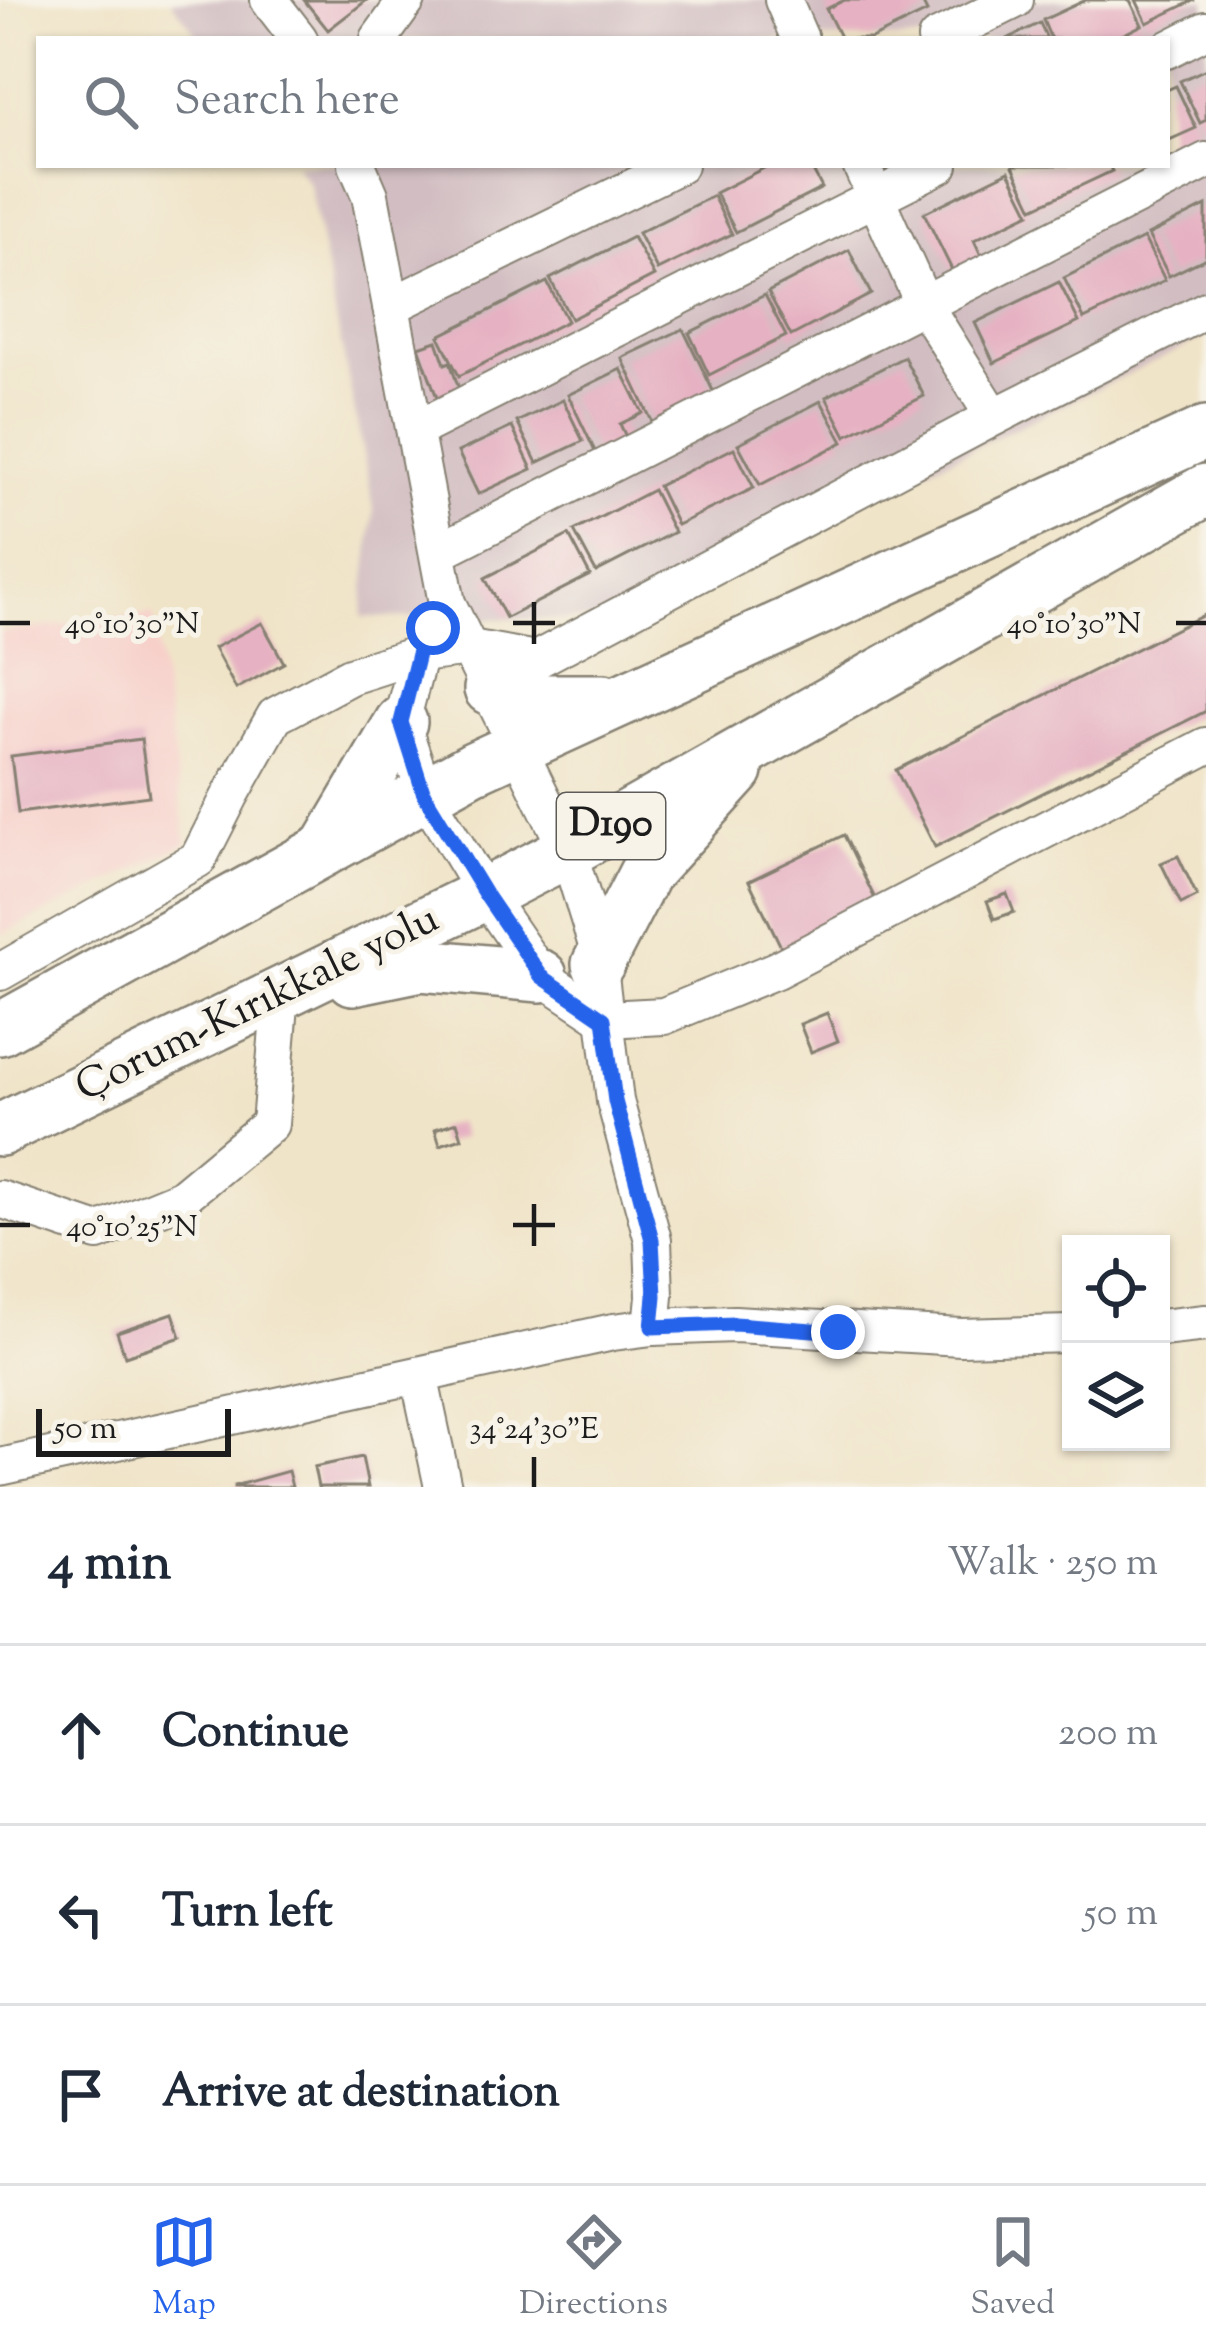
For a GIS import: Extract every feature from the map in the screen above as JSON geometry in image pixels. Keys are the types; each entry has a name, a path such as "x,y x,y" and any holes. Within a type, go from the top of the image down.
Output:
{"highway":[{"name":"D190","path":"0,1029 424,794 519,747 1206,433"},
{"name":"Çorum-Kırıkkale yolu","path":"0,1130 568,851 1206,490"},
{"path":"480,668 546,700 622,700"},
{"path":"326,849 401,722"},
{"path":"598,964 644,874 766,738"},
{"path":"281,993 421,964 541,976"}],"street":[{"path":"269,0 297,36"},
{"path":"381,36 407,0"},
{"path":"783,0 799,36"},
{"path":"942,36 1015,0"},
{"path":"1170,48 1206,30"},
{"path":"437,552 1206,161"},
{"path":"391,306 673,168"},
{"path":"415,430 869,181 927,168"},
{"path":"366,175 447,603 568,851 596,942 615,1101 652,1240 652,1327"},
{"path":"869,181 924,305 994,418"},
{"path":"0,972 198,859 275,716 350,676 418,654 480,668 536,660 1206,310"},
{"path":"447,603 418,654 401,722 424,794 541,976 604,1019 664,1016 776,970 1206,746"},
{"path":"0,1199 98,1232 181,1198 270,1124 281,993"},
{"path":"1170,1327 1206,1323"},
{"path":"0,1467 652,1327 735,1324 940,1336 1062,1334"},
{"path":"418,1375 443,1487"}],"shaded area":[{"path":"171,0 1206,0 1206,337 611,620 362,617 374,508 309,184 297,168 1170,168 1170,36 198,36"},
{"path":"153,614 187,843 0,935 0,632"}],"building":[{"path":"304,0 367,0 328,30"},
{"path":"845,0 921,0 927,12 877,36 840,36 826,9"},
{"path":"1086,0 1130,0 1142,25 1120,36 1050,36 1043,20"},
{"path":"1136,0 1195,0 1147,23"},
{"path":"1040,23 1046,36 1013,36"},
{"path":"1206,69 1206,120 1200,123 1180,81"},
{"path":"1176,86 1196,128 1170,140 1170,89"},
{"path":"764,168 812,168 822,188 736,232 715,193"},
{"path":"1014,168 1112,171 1033,208"},
{"path":"1009,171 1030,213 974,240 985,264 956,278 924,213"},
{"path":"713,196 732,234 657,270 638,233"},
{"path":"1206,206 1206,258 1169,276 1148,235"},
{"path":"633,237 654,276 571,319 550,279"},
{"path":"1144,238 1165,280 1084,319 1064,278"},
{"path":"849,250 871,294 791,336 768,292"},
{"path":"547,282 567,321 459,376 439,336"},
{"path":"1059,282 1079,322 994,363 975,323"},
{"path":"765,295 786,336 709,375 689,333"},
{"path":"683,329 719,403 657,432 622,358"},
{"path":"437,341 445,364 450,362 464,404 442,412 419,347"},
{"path":"904,357 924,396 846,436 826,397"},
{"path":"621,369 643,413 620,424 632,450 601,464 568,395"},
{"path":"563,400 583,441 537,463 517,422"},
{"path":"821,401 843,442 760,485 738,444"},
{"path":"512,427 532,469 478,494 458,452"},
{"path":"734,448 754,488 677,525 658,486"},
{"path":"653,490 674,532 596,572 574,531"},
{"path":"569,535 590,575 506,618 485,578"},
{"path":"1206,614 1206,711 935,847 896,770"},
{"path":"262,623 284,663 236,689 214,648"},
{"path":"141,739 149,796 18,813 11,756"},
{"path":"844,835 880,909 785,955 749,881"},
{"path":"1178,856 1197,896 1181,904 1161,863"},
{"path":"1007,894 1014,912 994,919 987,901"},
{"path":"827,1013 838,1041 811,1052 800,1024"},
{"path":"457,1122 462,1138 440,1145 435,1129"},
{"path":"173,1313 181,1337 125,1356 117,1332"},
{"path":"362,1457 368,1487 318,1487 314,1467"},
{"path":"288,1471 292,1487 234,1487 234,1486"}],"route":[{"path":"433,628 418,654 401,722 424,794 541,976 604,1019 615,1101 652,1240 652,1327 735,1324 838,1332"}]}
